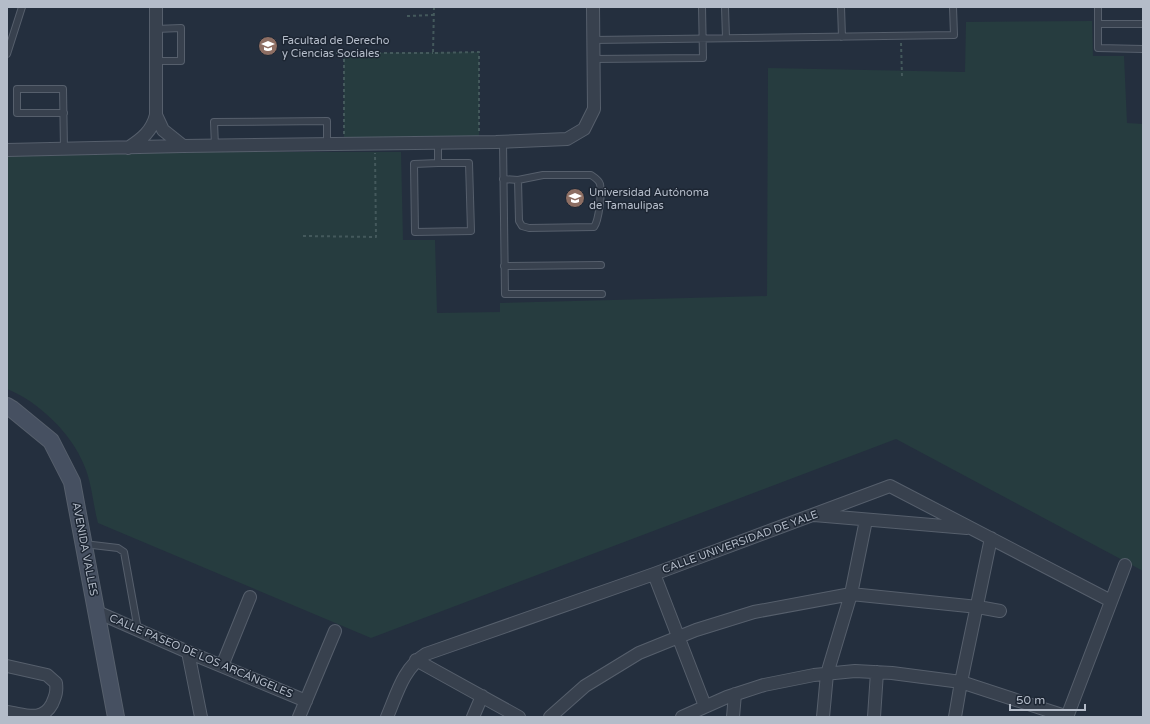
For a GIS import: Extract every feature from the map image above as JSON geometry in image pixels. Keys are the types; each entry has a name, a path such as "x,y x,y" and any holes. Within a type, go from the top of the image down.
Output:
{"main road":[{"name":"AVENIDA VALLES","path":"7,406 51,441 72,482 116,717"}],"street":[{"path":"128,148 143,138 153,126 156,115 156,7"},
{"path":"7,150 183,146 479,143 567,139 584,129 594,109 592,7"},
{"path":"156,115 163,130 183,146"},
{"name":"CALLE UNIVERSIDAD DE YALE","path":"386,717 406,673 416,660 426,654 654,574 890,486 1111,601"},
{"path":"813,514 973,529"},
{"path":"823,717 827,674 851,594 866,520"},
{"path":"955,717 991,538"},
{"path":"682,717 735,694 764,685 827,674 855,671 877,672 961,682 1067,717 1125,565"},
{"path":"654,574 705,706"},
{"path":"550,717 585,686 639,653 678,637 754,612 851,594 978,607 1000,612"},
{"path":"222,666 250,597"},
{"name":"CALLE PASEO DE LOS ARCÁNGELES","path":"97,612 188,652 306,700"},
{"path":"299,717 335,631"},
{"path":"188,652 200,717"},
{"path":"416,660 519,717"},
{"path":"7,666 47,675 56,682 57,692 49,710 44,714 37,716 7,712"},
{"path":"874,717 877,672"},
{"path":"733,717 735,694"},
{"path":"473,717 482,696"}],"lane":[{"path":"7,54 22,7"},
{"path":"593,59 704,58 702,7"},
{"path":"725,7 726,38"},
{"path":"841,7 842,37"},
{"path":"593,40 954,35 953,7"},
{"path":"1098,7 1098,48 1143,49"},
{"path":"1098,24 1143,24"},
{"path":"156,29 181,28 181,61 156,61"},
{"path":"64,113 17,113 17,89 64,89 64,113 64,149"},
{"path":"215,146 214,122 327,121 327,145"},
{"path":"502,142 504,294 602,294"},
{"path":"438,143 438,163"},
{"path":"438,163 470,163 471,231 416,232 414,164 438,163"},
{"path":"503,180 518,180 543,175 590,175 600,184 598,222 594,227 529,228 522,226 519,221 518,180"},
{"path":"504,266 601,265"},
{"path":"84,544 118,548 124,552 138,630"}],"path":[{"path":"433,53 434,7"},
{"path":"407,16 434,15"},
{"path":"901,36 902,76"},
{"path":"312,53 479,52 479,143"},
{"path":"344,53 344,144"},
{"path":"303,236 376,237 375,144"}],"green space":[{"name":"Universidad Autónoma de Tamaulipas","path":"1092,21 1093,56 1124,56 1127,123 1143,124 1143,571 896,439 371,638 98,523 87,472 79,453 63,430 42,410 19,394 7,389 7,158 10,156 192,152 401,152 403,240 435,240 437,313 500,312 500,303 767,296 768,68 965,72 966,22"},
{"path":"479,52 479,143 344,144 344,53"}],"place":[{"name":"Facultad de Derecho y Ciencias Sociales","path":"268,46"},
{"name":"Universidad Autónoma de Tamaulipas","path":"575,198"}]}
